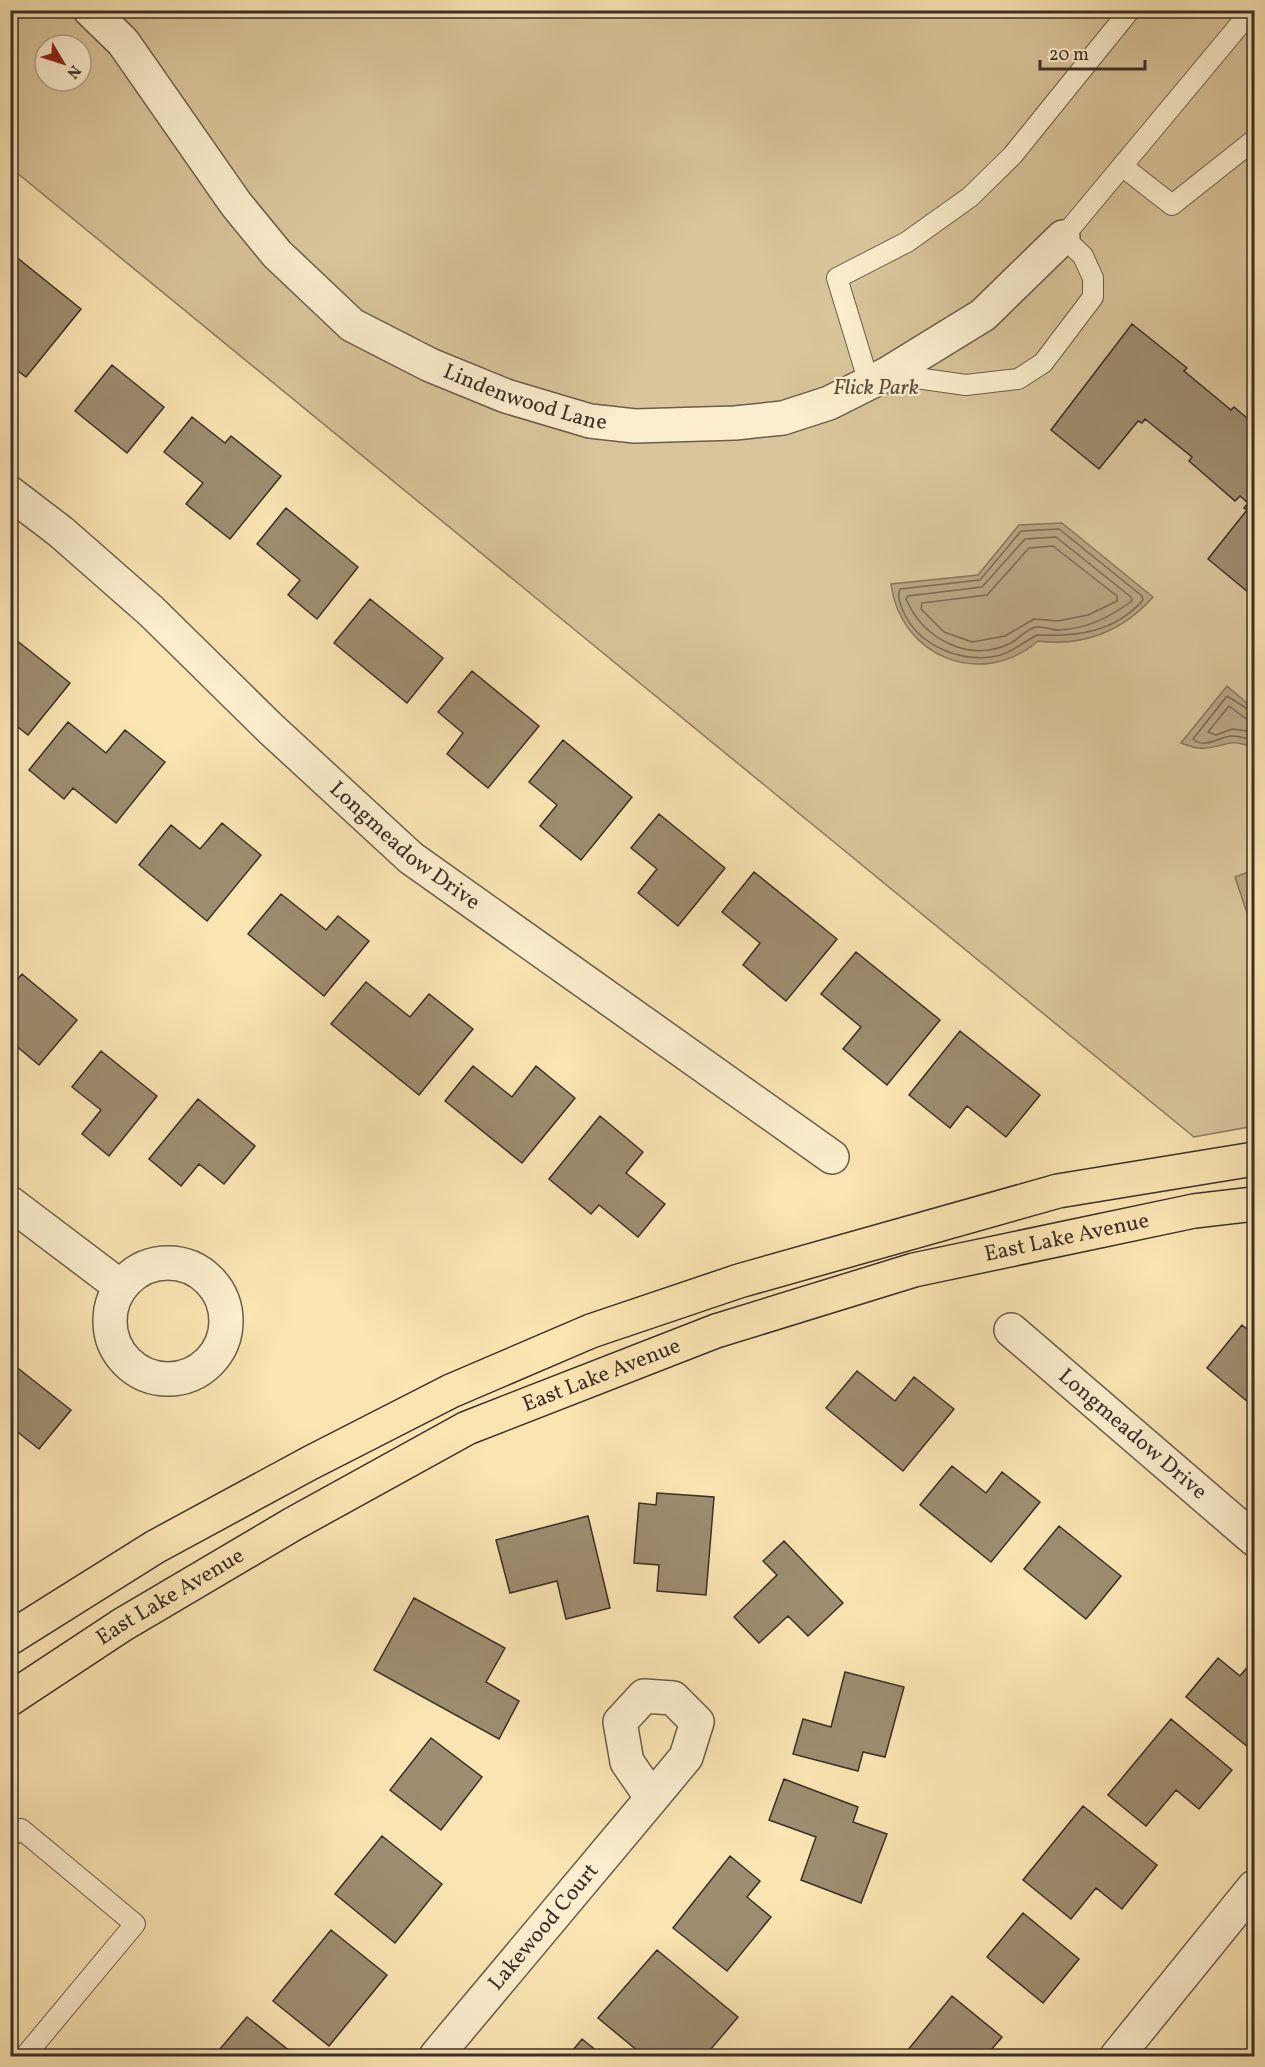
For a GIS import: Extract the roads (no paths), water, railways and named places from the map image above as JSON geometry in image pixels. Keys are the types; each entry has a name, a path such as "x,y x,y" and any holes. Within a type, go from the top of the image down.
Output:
{"main road":[{"name":"East Lake Avenue","path":"10,1638 155,1547 310,1463 451,1390 591,1331 739,1281 1058,1191 1254,1160"},
{"name":"East Lake Avenue","path":"10,1699 122,1625 292,1524 467,1428 716,1331 914,1270 1194,1211 1254,1204"}],"street":[{"name":"Lindenwood Lane","path":"90,10 123,42 236,204 277,254 352,325 430,364 506,396 590,421 635,426 783,418 829,403 878,379 983,315 1063,237"},
{"name":"Longmeadow Drive","path":"10,493 61,532 151,611 411,858 832,1157"},
{"path":"10,1203 121,1287"},
{"name":"Longmeadow Drive","path":"1011,1330 1254,1539"},
{"name":"Lakewood Court","path":"436,2056 652,1798"},
{"path":"1117,2056 1254,1887"}],"lane":[{"path":"1130,10 1012,156 970,197 907,242 837,278 878,379 966,385 1018,379 1043,363 1093,297 1093,278 1083,256 1063,237 1252,10"},
{"path":"1122,166 1172,205 1254,140"},
{"path":"10,1837 21,1829 135,1924 25,2056"}],"water":[{"path":"1062,523 1153,597 1129,619 1101,634 1071,641 1038,641 1016,656 992,663 969,663 946,658 926,647 910,630 898,609 891,584 978,575 1019,525"},
{"path":"1227,686 1254,709 1254,746 1232,743 1201,748 1181,743"},
{"path":"1254,870 1254,934 1235,877"}],"park label":[{"name":"Flick Park","path":"876,388"}]}
